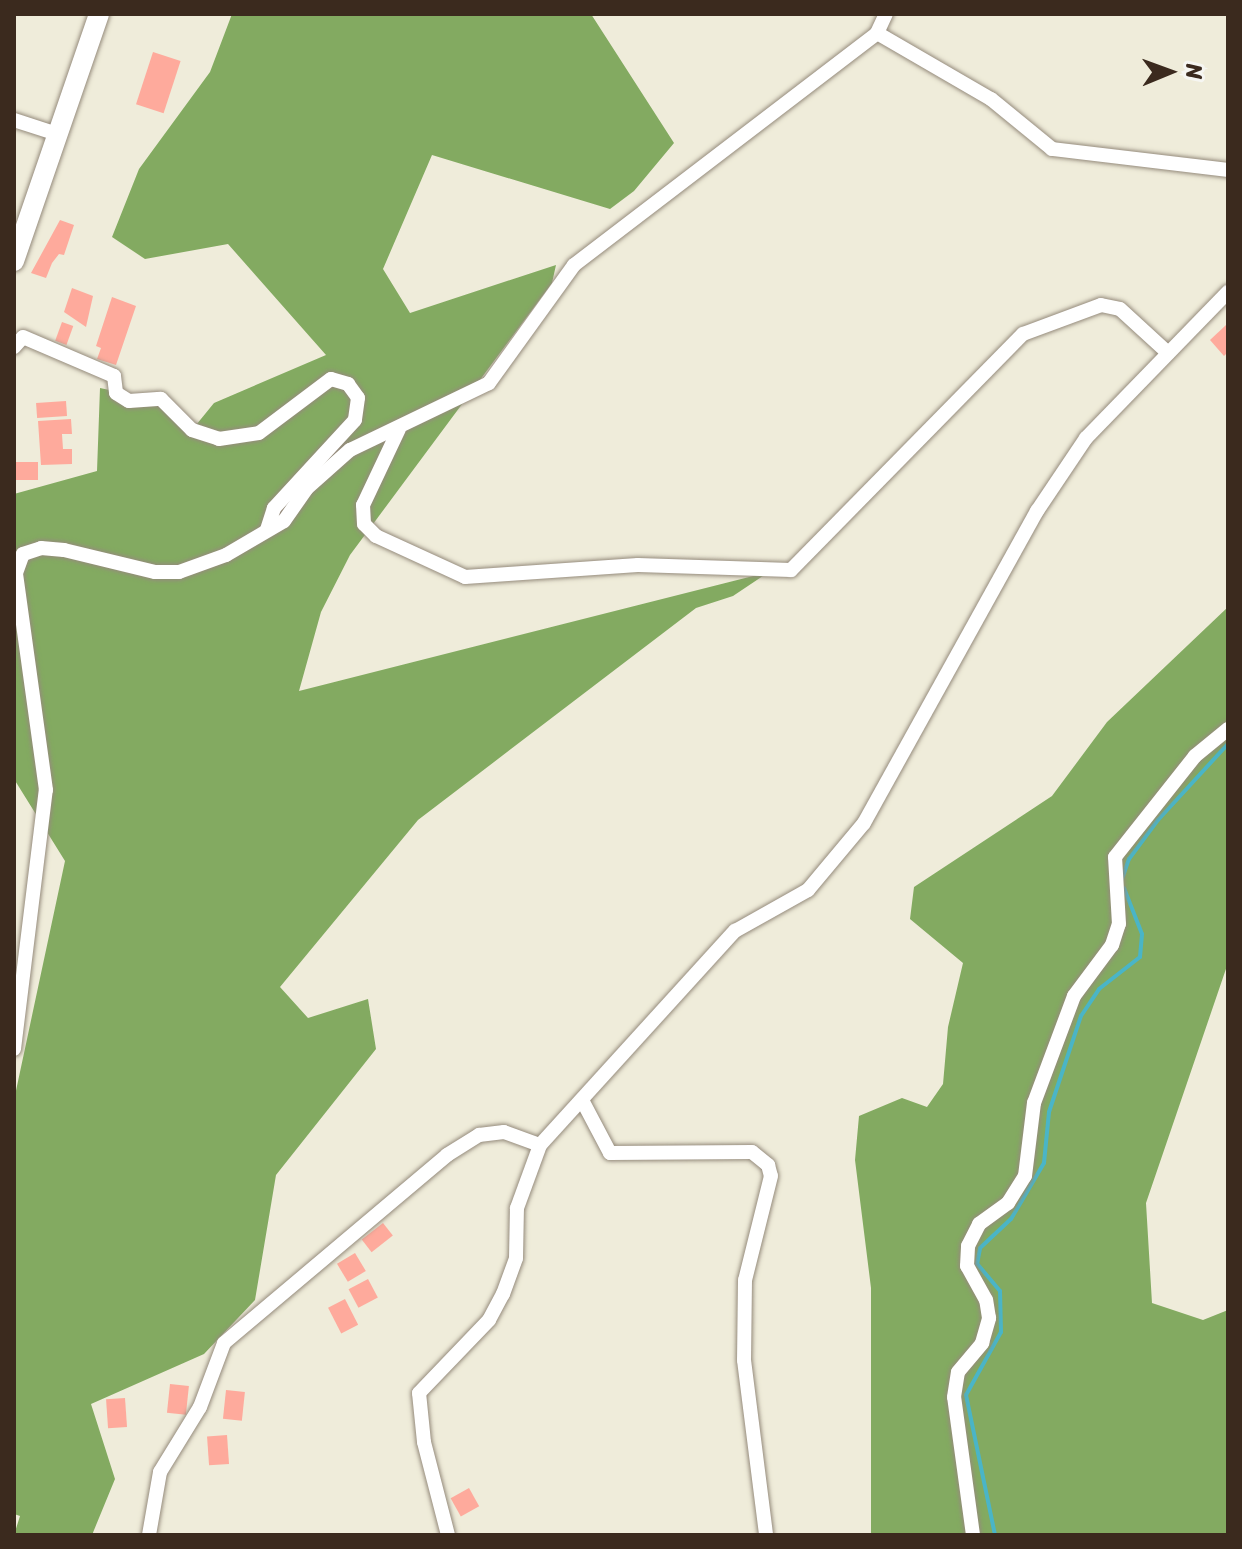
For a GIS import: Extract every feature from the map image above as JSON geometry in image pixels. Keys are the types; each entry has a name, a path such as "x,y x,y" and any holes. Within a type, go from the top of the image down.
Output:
{"main road":[{"path":"14,261 99,14"}],"street":[{"path":"14,1049 46,790 16,573 23,554 64,550 155,572 179,572 226,555 284,521 306,489 350,450 489,383 574,265 877,33 886,14"},
{"path":"877,33 991,99 1052,149 1228,170"},
{"path":"14,120 57,134"},
{"path":"448,1535 424,1442 419,1393 489,1320 503,1294 516,1258 521,1193 540,1145 735,931 808,890 864,823 1037,511 1086,438 1228,292"},
{"path":"399,429 363,505 364,524 376,536 465,577 638,565 791,570 1023,334 1101,305 1120,309 1168,353"},
{"path":"14,347 23,337 114,376 116,393 129,401 161,399 192,430 219,439 259,433 331,379 348,384 358,398 355,420 274,508 267,530"},
{"path":"973,1535 954,1397 958,1372 982,1343 989,1318 967,1266 968,1246 979,1224 1008,1203 1025,1176 1034,1103 1074,996 1112,945 1119,924 1115,857 1195,756 1228,729"},
{"path":"582,1100 610,1153 752,1152 768,1165 771,1176 745,1280 744,1360 766,1535"},
{"path":"149,1535 160,1472 200,1407 224,1343 447,1155 479,1135 504,1132 540,1145"}],"green space":[{"path":"232,14 591,14 674,143 634,191 610,209 432,155 383,269 410,313 556,265 552,283 350,555 321,612 299,691 769,572 733,596 696,608 418,820 280,987 308,1018 368,999 376,1049 276,1175 255,1300 204,1354 91,1404 115,1479 92,1535 14,1535 20,1516 14,1514 14,1100 65,861 14,779 14,494 97,471 100,388 151,399 192,430 214,403 326,355 228,244 145,259 112,237 139,169 210,72"},
{"path":"1228,607 1228,963 1146,1203 1152,1303 1203,1320 1228,1310 1228,1535 871,1535 871,1288 855,1160 859,1116 902,1098 927,1107 943,1084 948,1027 963,963 910,919 914,887 1052,796 1107,722"}],"building":[{"path":"153,52 181,61 164,113 136,104"},
{"path":"60,220 74,225 64,255 59,254 46,278 31,273"},
{"path":"72,288 93,296 86,327 64,312"},
{"path":"112,297 136,306 116,365 97,359 101,348 96,346"},
{"path":"62,322 73,326 66,345 55,341"},
{"path":"1226,325 1228,352 1224,356 1210,340"},
{"path":"66,401 67,416 37,418 36,403"},
{"path":"71,419 72,434 62,434 63,449 72,449 72,464 41,465 38,421"},
{"path":"14,462 38,462 38,480 14,480"},
{"path":"383,1223 393,1236 372,1252 362,1240"},
{"path":"355,1253 366,1271 348,1282 337,1264"},
{"path":"368,1279 378,1298 358,1308 349,1289"},
{"path":"345,1299 358,1325 341,1333 328,1308"},
{"path":"170,1384 189,1386 186,1415 167,1413"},
{"path":"226,1390 245,1392 242,1421 223,1419"},
{"path":"125,1398 127,1427 108,1428 106,1399"},
{"path":"227,1435 229,1464 209,1465 207,1436"},
{"path":"469,1488 479,1506 461,1517 451,1498"}],"waterway":[{"path":"1122,879 1129,859 1158,820 1228,744"},
{"path":"995,1535 966,1395 1001,1332 1000,1291 977,1264 980,1248 1011,1219 1044,1163 1049,1112 1081,1016 1099,989 1140,957 1142,934 1124,888"}]}
